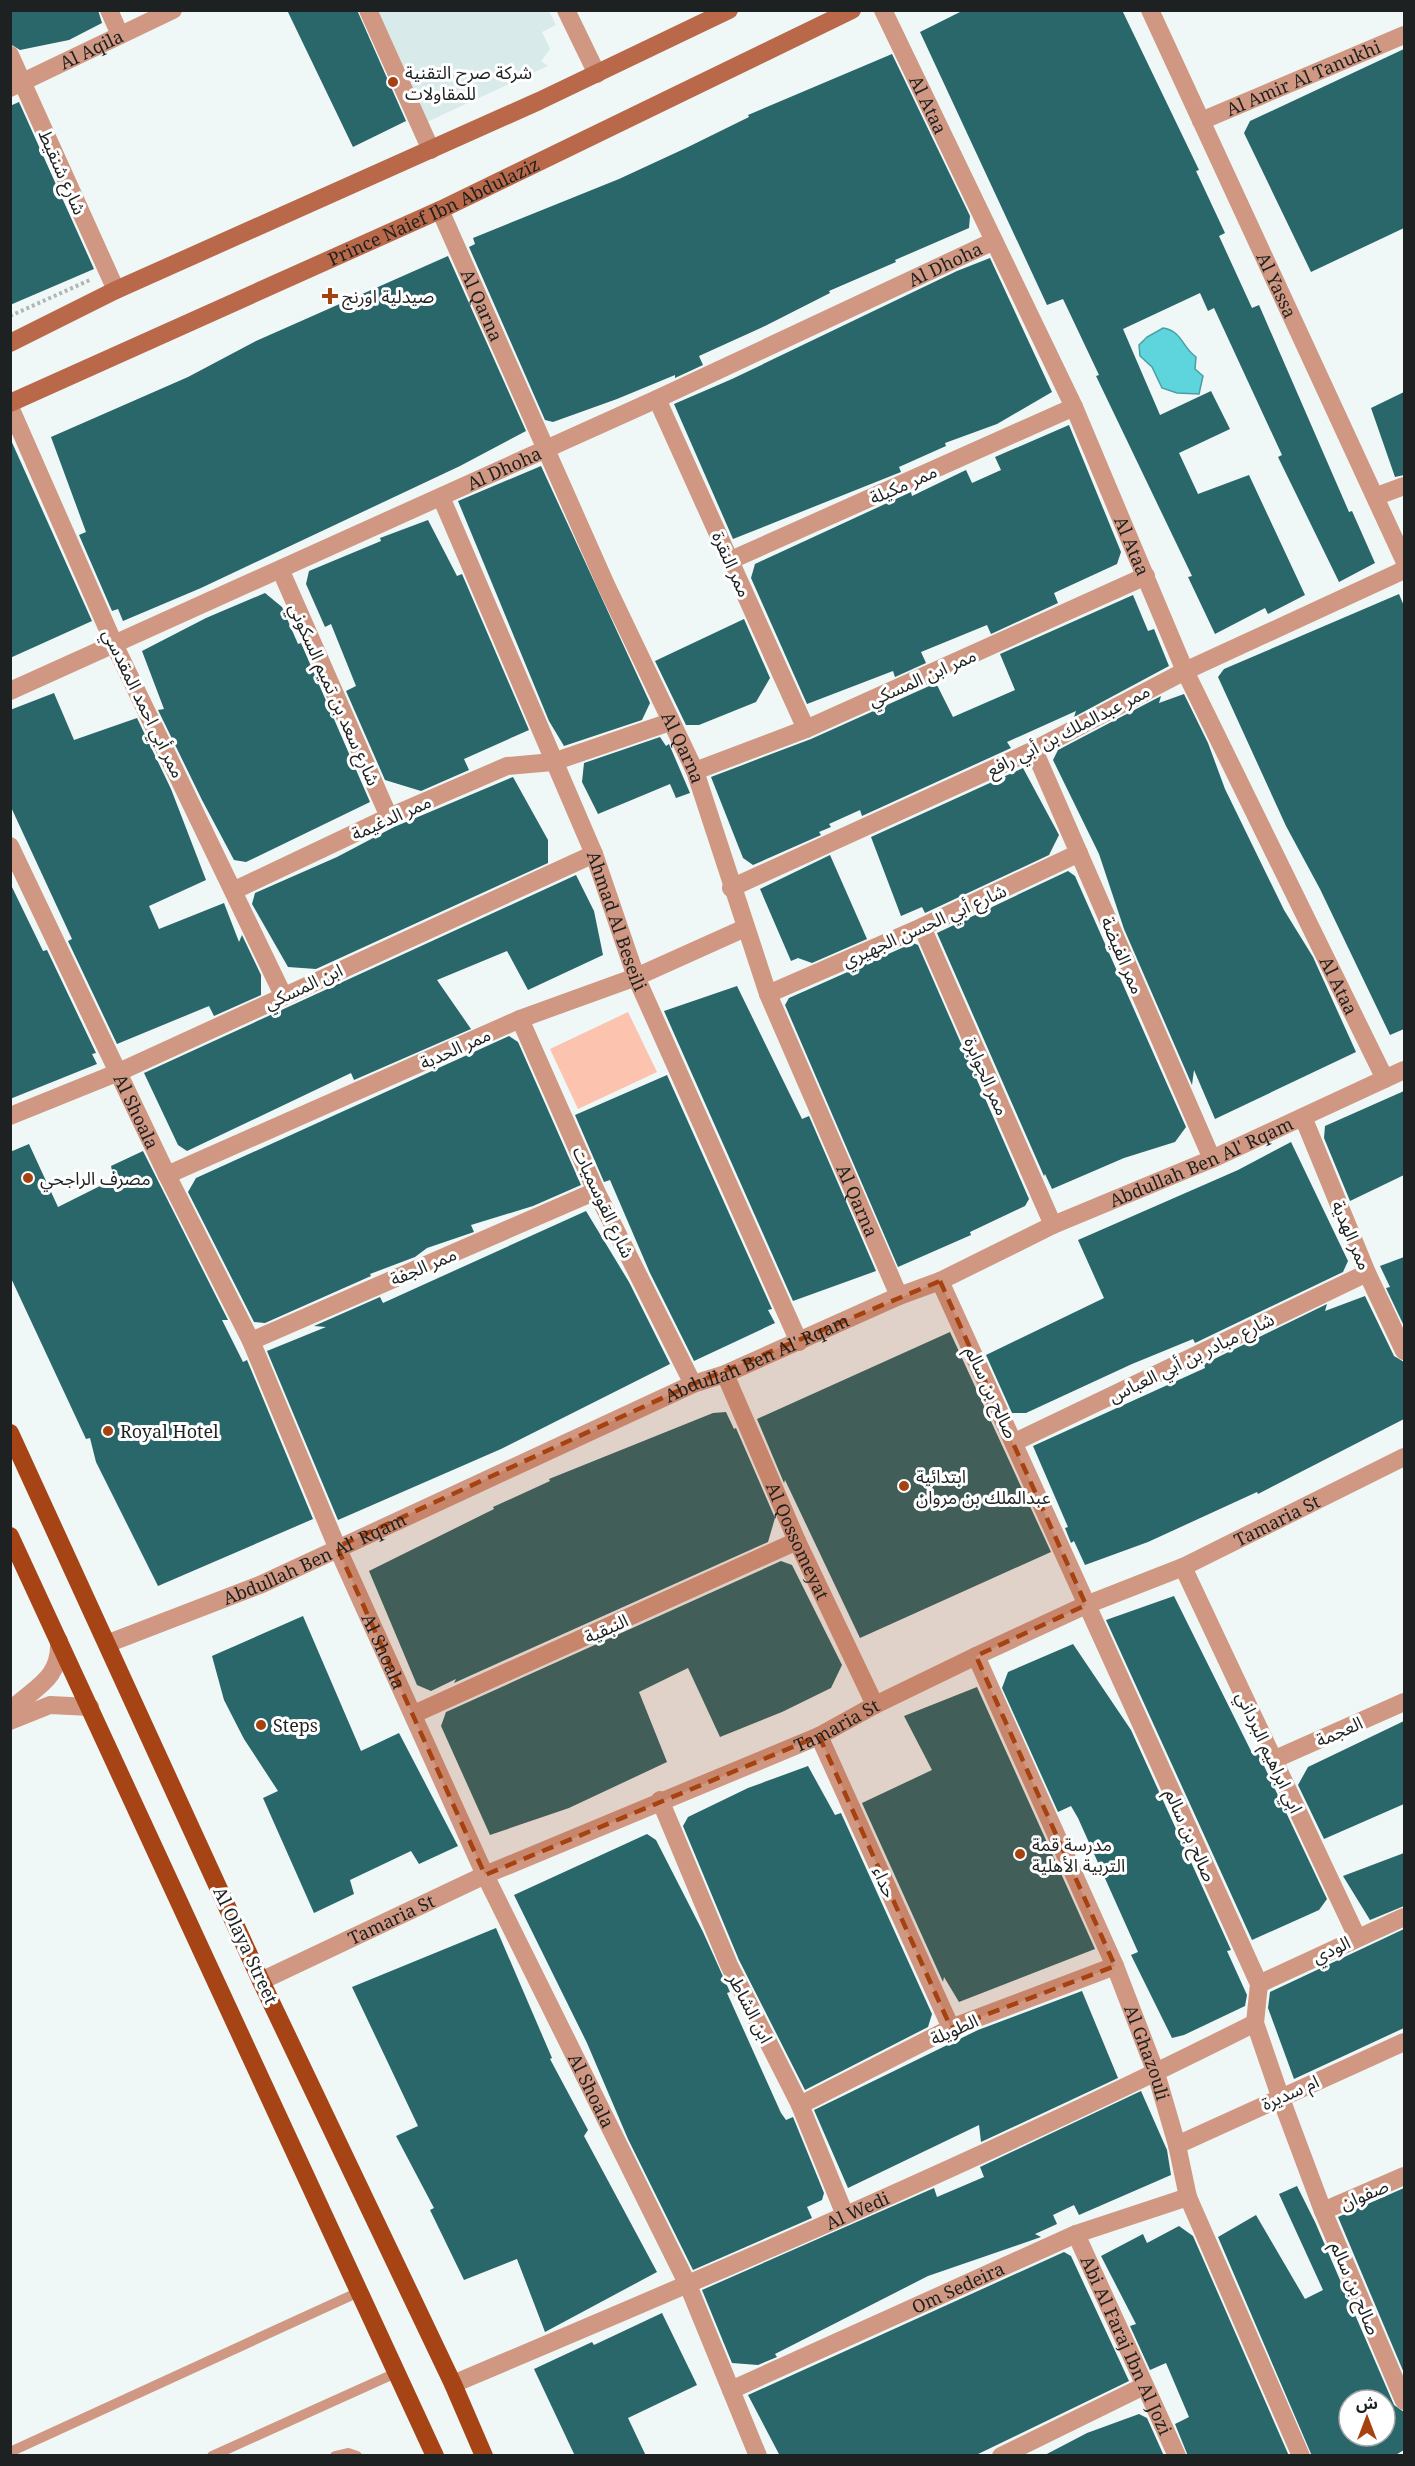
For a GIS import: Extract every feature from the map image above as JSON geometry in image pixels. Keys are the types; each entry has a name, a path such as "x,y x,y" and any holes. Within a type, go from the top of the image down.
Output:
{"main road":[{"name":"Al Olaya Street","path":"10,1433 109,1643 261,1981 453,2384 484,2456"},
{"path":"10,1536 361,2291 435,2456"}],"street":[{"path":"109,10 120,35"},
{"name":"Al Aqila","path":"17,85 173,10"},
{"path":"368,10 431,150"},
{"path":"566,10 597,74"},
{"path":"10,343 116,290 431,150 729,10"},
{"name":"Prince Naief Ibn Abdulaziz","path":"10,403 440,210 852,10"},
{"name":"Al Ataa","path":"883,10 1074,407 1185,671 1386,1079"},
{"name":"Al Yassa","path":"1150,10 1377,496 1404,560"},
{"name":"Al Amir Al Tanukhi","path":"1201,121 1404,35"},
{"name":"شارع شنقيط","path":"10,55 17,85 116,290"},
{"name":"Al Qarna","path":"440,210 545,448 670,722 695,771 731,888 768,994 899,1296"},
{"name":"Al Dhoha","path":"10,691 115,646 545,448 657,399 993,241"},
{"name":"ممر النقرة","path":"657,399 806,729"},
{"name":"ممر أبي احمد المقدسي","path":"10,407 115,646 235,890 283,995"},
{"name":"ممر مكيلة","path":"731,561 1074,407"},
{"path":"1377,496 1404,486"},
{"name":"Ahmad Al Beseili","path":"441,497 594,854 636,977 799,1342"},
{"name":"ممر عبدالملك بن أبي رافع","path":"731,888 1034,750 1185,671 1404,570"},
{"name":"شارع سعد بن تميم السكوني","path":"281,571 390,817"},
{"name":"ممر ابن المسكي","path":"695,771 806,729 1146,576"},
{"name":"ممر الدغيمة","path":"235,890 390,817 507,766 553,762 670,722"},
{"name":"ممر الفيضة","path":"1034,750 1212,1159"},
{"name":"Al Shoala","path":"10,846 167,1175 250,1341 337,1547 485,1875 688,2285 758,2456"},
{"name":"ابن المسكي","path":"10,1116 118,1072 594,854"},
{"name":"شارع أبي الحسن الجهيري","path":"768,994 922,927 1079,854"},
{"name":"ممر الجوابرة","path":"922,927 1053,1226"},
{"name":"ممر الحدبة","path":"167,1175 520,1018 636,977 745,928"},
{"name":"شارع القوسميات","path":"520,1018 596,1191 693,1384"},
{"name":"Abdullah Ben Al' Rqam","path":"109,1643 262,1584 337,1547 693,1384 725,1374 899,1296 940,1281 1053,1226 1212,1159 1404,1070"},
{"name":"ممر الهدية","path":"1303,1117 1367,1273 1404,1351"},
{"name":"ممر الجفة","path":"250,1341 596,1191"},
{"name":"شارع مبادر بن أبي العباس","path":"1015,1442 1367,1273"},
{"name":"صالح بن سالم","path":"940,1281 1259,1984 1255,2023 1280,2096 1323,2211 1404,2401"},
{"name":"Al Qossomeyat","path":"725,1374 797,1541 875,1705"},
{"name":"Tamaria St","path":"261,1981 485,1875 660,1800 819,1736 875,1705 976,1656 1086,1605 1183,1567 1404,1457"},
{"name":"النبقية","path":"414,1714 797,1541"},
{"name":"ابي ابراهيم البرداني","path":"1183,1567 1357,1937"},
{"path":"10,1711 48,1681 59,1652 59,1641"},
{"name":"Al Ghazouli","path":"976,1656 1114,1966 1156,2073 1177,2145 1188,2197 1301,2456"},
{"name":"العجمة","path":"1273,1760 1404,1702"},
{"path":"10,1721 50,1705 90,1707"},
{"name":"حداء","path":"819,1736 951,2028"},
{"name":"ابن الشاطر","path":"660,1800 729,1965 800,2105 845,2215"},
{"name":"الودي","path":"1259,1984 1404,1917"},
{"name":"الطويلة","path":"800,2105 951,2028 1114,1966"},
{"name":"Al Wedi","path":"453,2384 688,2285 845,2215 1156,2073 1255,2023"},
{"name":"ام سديرة","path":"1177,2145 1280,2096 1404,2042"},
{"name":"صفوان","path":"1323,2211 1404,2176"},
{"name":"Om Sedeira","path":"731,2390 1076,2234 1188,2197"},
{"name":"Abi Al Faraj Ibn Al Jozi","path":"1076,2234 1177,2456"},
{"path":"1001,2456 1144,2386"}],"lane":[{"path":"10,2452 361,2291"},
{"path":"212,2456 237,2450 398,2373"},
{"path":"335,2456 348,2453 357,2456"}],"path":[{"path":"10,316 108,272"}],"highlighted area":[{"path":"940,1281 1086,1605 976,1656 1115,1966 951,2028 819,1736 485,1875 337,1547 693,1384"}],"shaded area":[{"path":"375,11 549,11 556,25 542,32 550,49 541,61 548,66 427,122"},
{"path":"628,1012 657,1072 578,1109 550,1049"}],"water":[{"path":"1163,328 1174,332 1196,357 1195,369 1203,376 1199,394 1177,393 1162,388 1152,367 1140,356 1139,345 1147,337"}],"building":[{"path":"10,10 98,10 102,23 69,40 20,50 10,44"},
{"path":"287,10 357,10 406,121 353,147"},
{"path":"964,10 1122,10 1199,170 1196,171 1225,233 1219,236 1252,308 1259,305 1349,512 1352,511 1375,563 1339,582 1278,457 1282,455 1214,308 1208,311 1200,293 1123,329 1160,415 1211,391 1230,429 1179,453 1198,494 1249,475 1305,595 1268,614 1265,608 1215,634 1188,577 1192,576 1096,376 1099,375 1063,299 1047,305 920,32"},
{"path":"1404,49 1404,228 1311,272 1244,133 1250,121"},
{"path":"892,54 970,216 969,228 829,291 830,293 765,326 699,356 703,365 675,378 675,375 553,422 545,420 469,247 475,244 473,238 619,179 749,117 748,115"},
{"path":"19,102 94,269 10,305 10,106"},
{"path":"448,256 526,431 460,466 201,588 123,621 118,609 112,611 79,535 86,532 51,437 188,377 256,341"},
{"path":"990,258 1052,392 997,424 945,443 946,446 899,467 901,472 733,539 674,404 732,379 957,271"},
{"path":"1404,392 1404,475 1395,477 1371,408"},
{"path":"1069,425 1121,552 1117,564 1054,593 1058,603 991,634 987,625 921,652 926,663 895,677 893,671 807,704 751,578 755,564 911,492 912,496 966,470 972,483 1001,470 995,457"},
{"path":"10,438 92,621 10,658"},
{"path":"541,466 650,703 642,720 564,746 549,721 458,501"},
{"path":"428,520 457,576 462,574 529,730 464,759 469,770 421,791 385,780 346,691 356,686 331,624 325,627 306,584 309,571 381,541 380,538"},
{"path":"265,593 282,607 298,644 301,643 370,802 246,862 234,860 202,800 158,710 164,709 142,651 206,618"},
{"path":"1399,594 1404,606 1404,1029 1390,1035 1320,889 1286,826 1218,677 1224,669"},
{"path":"1133,595 1148,631 1154,629 1169,666 1074,717 1076,711 1007,742 1011,748 862,816 860,810 829,824 831,827 819,832 821,835 753,865 743,858 711,777 811,739 936,683 953,717 1015,690 1000,654"},
{"path":"744,619 770,678 756,702 699,725 686,725 655,661"},
{"path":"54,693 74,740 137,718 171,789 206,880 149,906 159,929 224,903 239,942 242,935 261,975 261,995 214,1016 209,1006 117,1044 68,941 72,939 10,805 10,710"},
{"path":"1184,694 1208,743 1225,789 1284,910 1313,957 1356,1052 1215,1119 1194,1070 1192,1085 1124,929 1099,854 1053,760 1058,750 1161,696 1159,703"},
{"path":"660,737 666,746 669,744 690,793 676,798 670,784 598,814 582,782 584,763"},
{"path":"1023,768 1059,835 1049,855 925,913 922,907 901,916 871,837"},
{"path":"513,777 548,840 548,863 316,969 288,967 252,904 255,893 337,857 394,827"},
{"path":"830,855 867,939 812,963 798,958 791,961 760,889"},
{"path":"1068,871 1075,876 1186,1127 1175,1142 1124,1158 1052,1189 1045,1174 1044,1176 937,933"},
{"path":"576,875 594,911 603,955 528,990 507,951 437,980 471,1029 354,1080 351,1073 187,1151 178,1145 144,1073"},
{"path":"10,883 43,951 47,950 96,1053 92,1054 97,1064 10,1099"},
{"path":"913,943 918,945 1029,1199 1025,1206 970,1232 971,1235 898,1267 785,1005 789,998"},
{"path":"737,986 802,1119 809,1116 876,1271 793,1301 664,1011"},
{"path":"509,1036 518,1042 581,1185 533,1206 471,1225 474,1232 427,1248 415,1257 370,1274 371,1276 265,1323 254,1322 188,1192 196,1178"},
{"path":"667,1075 772,1309 768,1310 775,1323 694,1361 650,1273 610,1180 604,1182 575,1115"},
{"path":"1404,1091 1404,1175 1350,1201 1324,1138 1325,1126"},
{"path":"1291,1142 1348,1261 1343,1272 1195,1343 1193,1339 1132,1364 1026,1413 1012,1413 986,1355 1104,1298 1078,1240 1238,1170"},
{"path":"29,1144 58,1207 114,1179 111,1166 143,1151 228,1320 222,1320 243,1362 247,1360 313,1519 158,1586 96,1462 90,1438 86,1439 10,1276 10,1152"},
{"path":"586,1211 629,1282 670,1364 501,1449 338,1520 267,1351 326,1327 314,1326 380,1297 383,1303"},
{"path":"1404,1257 1404,1326 1386,1288 1390,1287 1380,1266"},
{"path":"1365,1296 1394,1356 1404,1362 1404,1419 1258,1494 1257,1492 1148,1542 1085,1565 1074,1541 1071,1543 1065,1528 1068,1527 1033,1446 1205,1368 1204,1364 1327,1304 1325,1311"},
{"name":"ابتدائية عبدالملك بن مروان","path":"950,1332 1051,1552 860,1638 785,1480 784,1483 757,1419"},
{"path":"726,1412 734,1429 736,1428 775,1518 768,1542 454,1683 456,1679 431,1691 417,1685 369,1571 494,1509 493,1507 550,1481 549,1479 713,1413"},
{"path":"781,1561 792,1565 842,1665 831,1688 782,1712 720,1737 688,1668 639,1692 667,1762 569,1808 490,1835 441,1726 446,1712"},
{"path":"1174,1596 1252,1753 1257,1751 1327,1899 1319,1910 1252,1940 1106,1620"},
{"path":"303,1616 361,1751 399,1733 458,1846 419,1864 411,1851 350,1880 354,1894 314,1913 263,1798 278,1791 244,1739 224,1700 212,1656"},
{"path":"1073,1644 1131,1730 1231,1950 1227,1951 1247,1995 1245,2006 1184,2035 1172,2038 1131,1955 1138,1952 1078,1818 1071,1806 1058,1812 1002,1688 1008,1672"},
{"path":"977,1687 1095,1949 959,2002 944,1977 943,1982 862,1803 932,1770 904,1716"},
{"path":"1404,1721 1404,1804 1324,1839 1298,1785 1308,1767"},
{"path":"808,1766 835,1815 841,1813 932,2014 928,2027 805,2090 739,1960 683,1826 688,1817 748,1788"},
{"path":"647,1834 656,1840 703,1932 730,1992 727,1993 781,2113 786,2120 793,2117 824,2193 822,2200 807,2207 812,2218 693,2270 628,2139 587,2043 514,1895"},
{"path":"1404,1853 1404,1906 1370,1920 1343,1876"},
{"path":"496,1928 552,2058 550,2059 588,2130 584,2136 657,2272 545,2332 517,2259 464,2280 430,2210 434,2208 396,2136 418,2126 352,1987"},
{"path":"1404,1929 1404,2028 1294,2079 1268,2008 1270,1992"},
{"path":"1082,1991 1118,2078 981,2142 979,2125 848,2188 814,2110 978,2030"},
{"path":"1141,2091 1167,2150 1171,2175 1079,2215 1074,2205 1053,2215 1057,2224 1035,2234 1041,2237 928,2276 775,2354 777,2357 758,2365 732,2363 702,2290 934,2188 937,2197 984,2177 980,2167"},
{"path":"1297,2186 1315,2222 1387,2388 1337,2388 1337,2448 1397,2448 1397,2407 1404,2412 1404,2450 1394,2456 1312,2456 1218,2237 1256,2215 1305,2299 1323,2290 1279,2194"},
{"path":"1404,2188 1404,2373 1338,2217"},
{"path":"1179,2226 1193,2236 1289,2456 1188,2456 1175,2424 1189,2417 1166,2363 1150,2370 1130,2326 1136,2324 1101,2256 1143,2234 1147,2243"},
{"path":"1064,2252 1071,2256 1129,2381 974,2456 780,2456 748,2395"},
{"path":"662,2313 697,2385 628,2418 646,2456 575,2456 534,2369 592,2342 594,2345"},
{"path":"1139,2414 1147,2418 1164,2456 1043,2456 1087,2433"}],"place":[{"name":"شركة صرح التقنية للمقاولات","path":"393,82"},
{"name":"صيدلية اورنج","path":"330,296"},
{"name":"مصرف الراجحي","path":"28,1178"},
{"name":"Royal Hotel","path":"108,1431"},
{"name":"ابتدائية عبدالملك بن مروان","path":"904,1486"},
{"name":"Steps","path":"261,1725"},
{"name":"مدرسة قمة التربية الأهلية","path":"1020,1854"}]}
